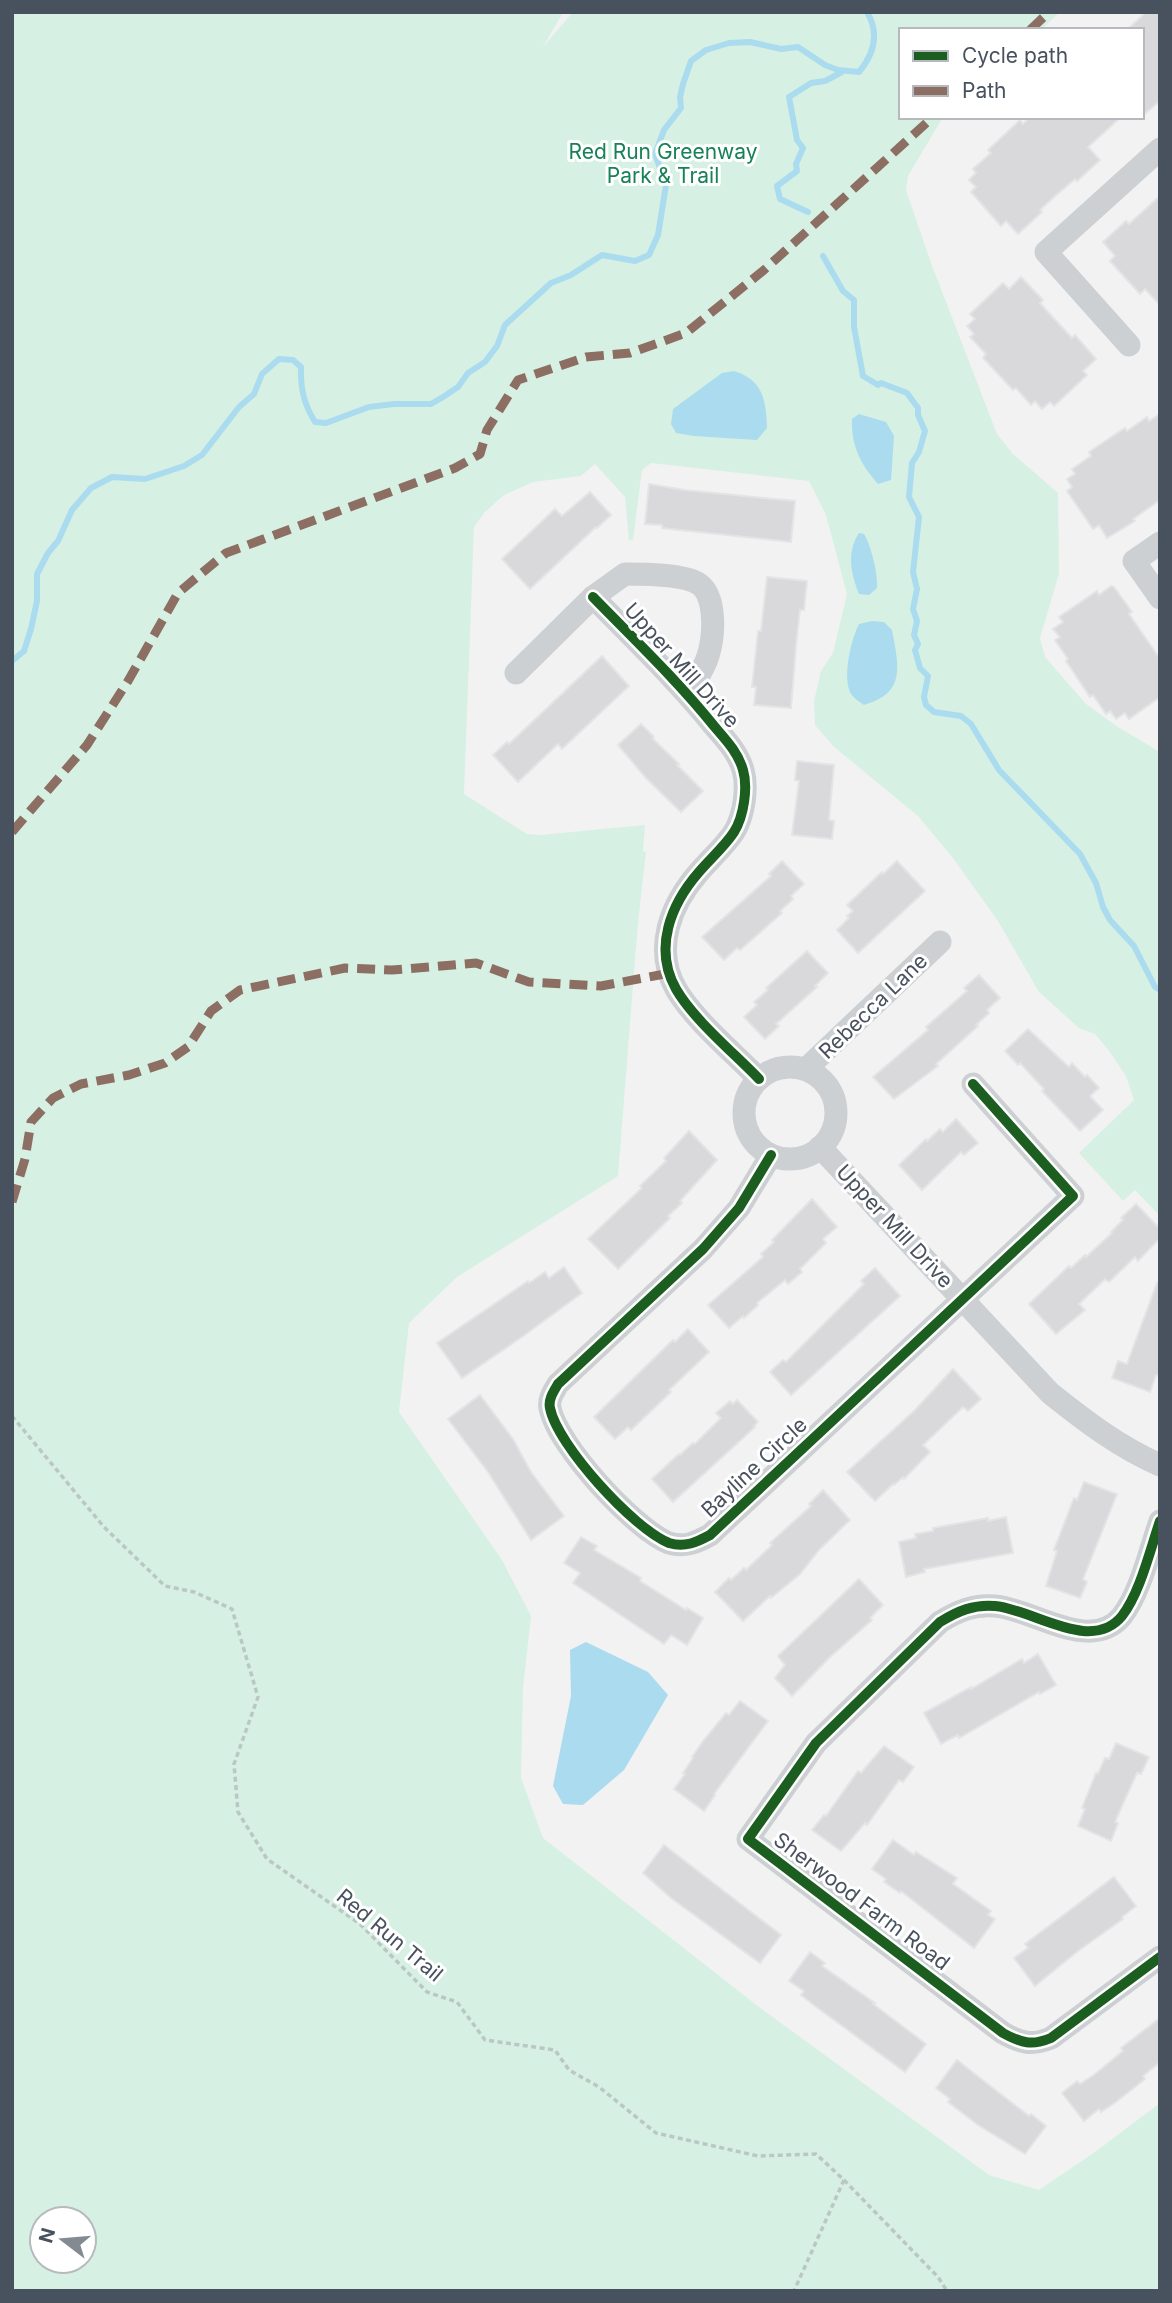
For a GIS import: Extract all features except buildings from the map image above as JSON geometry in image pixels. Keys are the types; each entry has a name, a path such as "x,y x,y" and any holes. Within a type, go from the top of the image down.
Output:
{"street":[{"path":"1129,345 1046,252 1160,149"},
{"path":"1160,543 1134,561 1160,598"},
{"path":"516,673 593,597 625,574 684,579 699,585 710,597 713,613 708,656 688,694"},
{"name":"Upper Mill Drive","path":"593,597 688,694 736,753 744,771 741,813 734,832 682,893 670,916 665,943 667,966 675,987 687,1005 759,1079"},
{"name":"Rebecca Lane","path":"806,1069 940,942"},
{"path":"771,1155 758,1147 749,1135 744,1120 749,1091 759,1079 781,1068 806,1069"},
{"name":"Upper Mill Drive","path":"771,1155 797,1158 809,1155 830,1135 836,1120 830,1089 819,1077 806,1069"},
{"path":"963,1299 1073,1196 973,1084"},
{"name":"Upper Mill Drive","path":"820,1147 1050,1393 1091,1426 1138,1455 1160,1465"},
{"name":"Bayline Circle","path":"771,1155 739,1208 703,1249 558,1384 551,1395 549,1405 553,1419 572,1452 623,1508 648,1530 670,1543 684,1545 695,1544 710,1535 963,1299"},
{"name":"Sherwood Farm Road","path":"1160,1521 1131,1602 1109,1629 1090,1632 1073,1630 997,1606 976,1606 958,1611 940,1622 816,1743 748,1839 1003,2033 1019,2042 1036,2044 1051,2038 1160,1957"}],"path":[{"path":"794,2291 844,2180 938,2277 947,2291"}],"green space":[{"name":"Red Run Greenway Park & Trail","path":"12,12 563,12 543,47 573,12 1060,12 1043,28 899,28 899,119 942,119 908,176 906,190 997,434 1013,454 1058,493 1059,574 1040,638 1045,657 1086,704 1160,752 1160,1216 1135,1190 1123,1201 1079,1153 1134,1100 1126,1076 1110,1052 1095,1034 1079,1028 1039,992 998,921 953,858 918,816 833,746 815,725 814,701 821,671 833,653 847,594 826,515 809,481 651,463 642,470 633,540 629,540 625,497 595,464 581,476 533,482 504,495 484,513 474,527 464,794 527,834 645,825 643,851 646,852 618,1176 457,1277 409,1323 399,1412 502,1560 531,1616 523,1688 521,1778 543,1838 759,2007 989,2175 1039,2190 1160,2103 1160,2291 12,2291"}],"water":[{"path":"734,371 751,380 764,400 767,428 757,440 676,433 671,424 673,409 722,373"},
{"path":"859,414 886,422 894,436 891,480 878,484 858,454 853,438 852,419"},
{"path":"859,533 864,534 867,539 875,568 877,588 869,595 859,594 852,571 852,548"},
{"path":"884,622 892,630 897,667 893,686 887,693 864,705 851,694 847,669 859,624"},
{"path":"586,1642 648,1672 668,1695 624,1770 583,1805 563,1804 553,1786 571,1696 570,1650"}],"waterway":[{"path":"12,661 24,651 31,629 37,601 37,574 58,541 72,510 91,488 112,477 145,479 184,466 202,455 239,407 254,394 262,374 279,359 293,360 301,367 304,396 315,422 326,423 369,407 431,404 443,397 458,387 468,373 485,362 497,346 505,325 551,283 571,275 602,255 635,261 649,255 658,235 666,185 655,154 664,130 681,108 680,97 691,61 706,50 729,43 750,42 781,49 798,47 825,65 838,70 859,72 874,44 873,28 867,12"},
{"path":"808,212 780,199 777,186 797,171 796,164 803,148 797,140 789,97 811,83 825,81 842,72"},
{"path":"823,256 843,291 854,300 854,327 863,376 878,385 881,383 907,393 918,408 925,431 919,452 912,463 909,497 919,517 913,572 917,589 913,609 917,621 914,635 918,644 915,650 920,668 928,676 924,697 926,705 934,712 961,716 971,724 999,770 1080,854 1096,883 1110,920 1134,946 1155,987 1160,990"}],"marked path":[{"path":"1032,28 1049,12"},
{"path":"12,832 87,745 128,681 178,593 226,553 455,468 480,454 487,430 518,380 586,357 630,353 686,333 764,270 931,119"},
{"path":"12,1202 25,1159 31,1122 53,1098 81,1084 129,1075 165,1063 188,1047 211,1011 240,990 345,968 392,970 476,963 529,982 601,986 670,973"}],"cycle path":[{"path":"593,597 685,692 727,741 741,763 745,793 743,810 730,837 680,898 668,927 666,958 669,974 684,1001 703,1024 759,1079"},
{"path":"771,1155 739,1208 703,1249 558,1384 551,1398 550,1408 556,1424 567,1443 599,1484 637,1521 669,1543 686,1545 710,1535 1073,1196 973,1084"},
{"path":"1160,1521 1134,1596 1122,1616 1109,1627 1094,1631 1078,1630 995,1606 966,1609 940,1622 816,1743 748,1839 1003,2033 1021,2041 1032,2043 1051,2038 1160,1957"}]}
